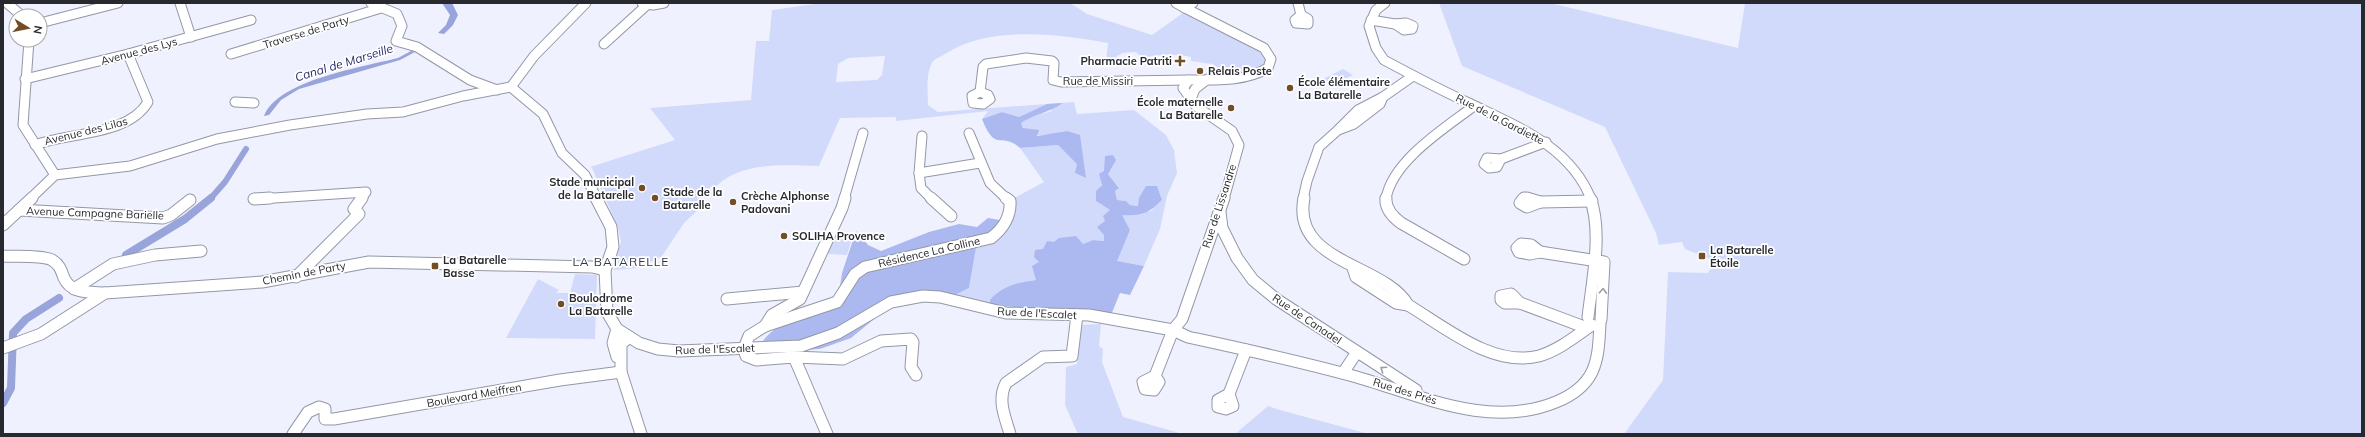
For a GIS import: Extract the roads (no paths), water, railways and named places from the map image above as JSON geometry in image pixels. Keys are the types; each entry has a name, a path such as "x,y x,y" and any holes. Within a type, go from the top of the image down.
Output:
{"street":[{"path":"48,21 118,3"},
{"path":"180,3 191,37"},
{"path":"371,3 397,14 402,26 396,41 417,47 430,57 470,80 497,90"},
{"path":"511,87 514,81 535,56 586,3"},
{"path":"604,44 644,4 664,3"},
{"path":"1176,3 1264,48 1270,55 1269,65 1261,72 1253,76 1208,79 1184,88"},
{"path":"1185,8 1193,3"},
{"path":"1298,3 1301,15"},
{"path":"1385,3 1376,10 1371,20 1395,24"},
{"name":"Traverse de Party","path":"231,54 381,8"},
{"name":"Avenue des Lys","path":"25,79 128,54 252,20"},
{"name":"Rue de la Gardiette","path":"1371,20 1369,26 1372,36 1384,60 1546,142 1574,168 1583,181 1592,201 1596,235 1592,260 1595,325"},
{"path":"28,48 25,79 24,125 55,175"},
{"name":"Avenue des Lilas","path":"35,145 48,140 116,126 132,120 143,112 148,102 128,54"},
{"name":"Rue de Missiri","path":"980,92 983,67 986,64 1026,58 1052,61 1054,63 1053,80 1060,82 1164,81 1194,83"},
{"path":"1413,76 1383,97 1380,104 1354,124 1338,130 1319,146 1315,155 1302,206 1306,226 1321,248 1353,268 1356,277 1396,303 1408,305 1489,352 1513,357 1533,357 1550,351 1595,325"},
{"name":"Rue de Missiri","path":"1164,81 1184,88"},
{"path":"1191,99 1194,83"},
{"path":"3,225 55,175 130,166 217,139 290,125 359,115 403,112 463,96 511,87"},
{"path":"511,87 543,114 562,153 585,175 611,228 613,247 605,270 607,312 617,329 613,343 641,434"},
{"name":"Rue de Lissandre","path":"1155,376 1171,339 1173,330 1182,319 1220,212 1239,145 1236,136 1228,126 1198,108 1184,88"},
{"path":"235,102 254,103"},
{"path":"1464,259 1392,216 1385,199 1388,185 1407,160 1474,106"},
{"path":"863,133 855,156 842,208 803,292 798,301 772,315 765,326 750,336 744,348 746,356 756,360 794,357 843,359 881,341 911,339 913,342 911,367 916,375"},
{"name":"Résidence La Colline","path":"765,326 837,302 844,295 850,277 865,267 991,238 997,234 1006,219 1010,201 990,183 980,163 969,133"},
{"path":"922,136 919,173 921,188 951,216"},
{"path":"1501,159 1546,142"},
{"path":"919,173 980,163"},
{"path":"254,199 324,193 366,192 354,209 359,214 296,277"},
{"name":"Avenue Campagne Barielle","path":"19,210 163,218 171,215 190,200"},
{"path":"1540,202 1592,201"},
{"name":"Rue de Canadel","path":"1220,212 1222,228 1237,258 1253,280 1276,299 1427,398"},
{"path":"73,288 113,264 155,255 201,251"},
{"path":"1540,252 1604,262 1595,325"},
{"path":"3,256 52,260 62,268 64,279 73,288 105,293"},
{"name":"Chemin de Party","path":"3,348 41,334 105,293 262,282 296,277 330,268 369,262 592,267 605,270"},
{"path":"727,299 786,292 803,292"},
{"name":"Rue de l'Escalet","path":"617,329 640,343 668,351 801,346 838,333 886,304 907,298 940,297 1006,313 1077,315 1112,319 1173,330"},
{"path":"1520,303 1595,325"},
{"path":"1010,434 1001,399 1002,389 1006,383 1043,357 1072,356 1077,315"},
{"name":"Rue des Prés","path":"1173,330 1188,337 1343,373 1427,398 1454,408 1488,413 1512,413 1557,402 1576,392 1590,376 1598,355 1595,325"},
{"path":"620,368 621,344 628,337"},
{"path":"1229,394 1246,350"},
{"path":"1343,373 1357,352"},
{"path":"794,357 827,434"},
{"name":"Boulevard Meiffren","path":"293,434 308,412 318,407 325,409 325,419 328,420 620,368"}],"waterway":[{"name":"Canal de Marseille","path":"211,198 225,182 246,149"},
{"name":"Canal de Marseille","path":"126,255 185,219 211,198"},
{"name":"Canal de Marseille","path":"3,403 11,388 13,333 26,319 59,298"}],"place":[{"name":"Pharmacie Patriti","path":"1180,61"},
{"name":"Relais Poste","path":"1200,71"},
{"name":"École élémentaire La Batarelle","path":"1290,88"},
{"name":"École maternelle La Batarelle","path":"1231,108"},
{"name":"Stade municipal de la Batarelle","path":"642,188"},
{"name":"Stade de la Batarelle","path":"655,198"},
{"name":"Crèche Alphonse Padovani","path":"733,202"},
{"name":"SOLIHA Provence","path":"784,236"},
{"name":"La Batarelle Étoile","path":"1702,256"},
{"name":"La Batarelle Basse","path":"435,266"},
{"name":"Boulodrome La Batarelle","path":"561,304"}],"district":[{"name":"LA BATARELLE","path":"621,262"}]}
